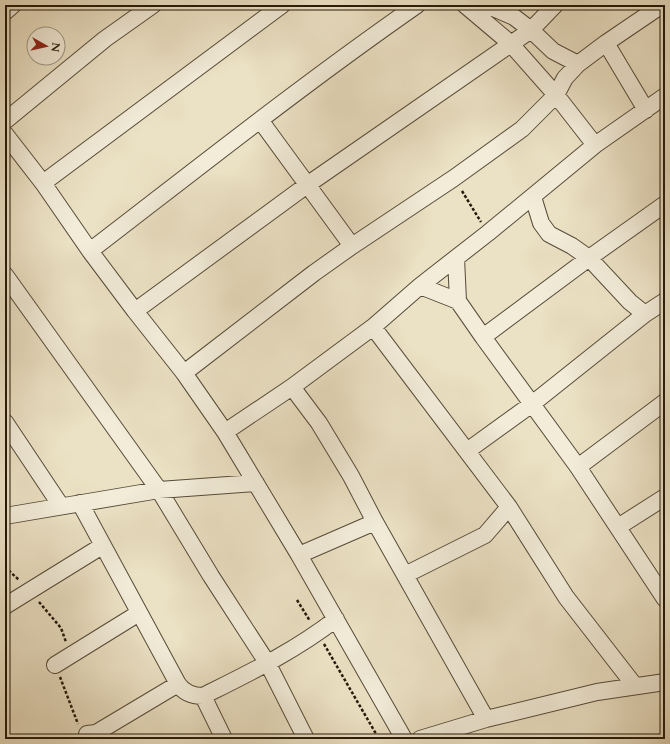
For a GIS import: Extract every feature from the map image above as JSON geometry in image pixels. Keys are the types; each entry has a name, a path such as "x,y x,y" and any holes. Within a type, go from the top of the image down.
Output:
{"street":[{"path":"5,12 13,5"},
{"path":"5,120 105,39 152,5"},
{"path":"43,183 282,5"},
{"path":"394,5 413,7"},
{"path":"465,5 510,44 556,96 595,145"},
{"path":"486,5 514,17 531,30 552,51 578,64"},
{"path":"134,311 307,185 531,30 555,5"},
{"path":"184,373 314,273 454,178 522,129 556,96 565,78 578,64 662,5"},
{"path":"90,251 260,120 413,7"},
{"path":"606,43 646,110"},
{"path":"225,432 292,387 373,327 420,286 533,197 595,145 665,96"},
{"path":"260,120 352,246"},
{"path":"5,134 43,183 134,311 184,373 225,432 299,555 404,739"},
{"path":"533,197 542,223 549,234 572,246 590,258 630,302 645,314"},
{"path":"483,337 665,204"},
{"path":"456,258 458,301 578,467 665,598"},
{"path":"5,275 159,490 211,576 268,664 306,739"},
{"path":"420,286 458,301"},
{"path":"467,451 532,404 645,314 665,301"},
{"path":"373,327 509,507 566,597 635,686"},
{"path":"292,387 323,430 351,476 375,522 486,719"},
{"path":"578,467 665,402"},
{"path":"5,422 61,506"},
{"path":"5,516 159,490 256,483"},
{"path":"618,527 665,498"},
{"path":"80,503 178,684 186,692 196,696 203,696 268,664 318,634 336,619"},
{"path":"405,574 485,535 509,507"},
{"path":"299,555 375,522"},
{"path":"5,606 102,546"},
{"path":"55,665 139,613"},
{"path":"420,739 486,719 597,692 665,682"},
{"path":"87,734 96,733 178,684"},
{"path":"203,696 224,739"}],"path":[{"path":"454,178 488,233"},
{"path":"5,567 30,591 61,628 70,655"},
{"path":"298,600 379,739"},
{"path":"55,665 81,731 87,734"}]}
